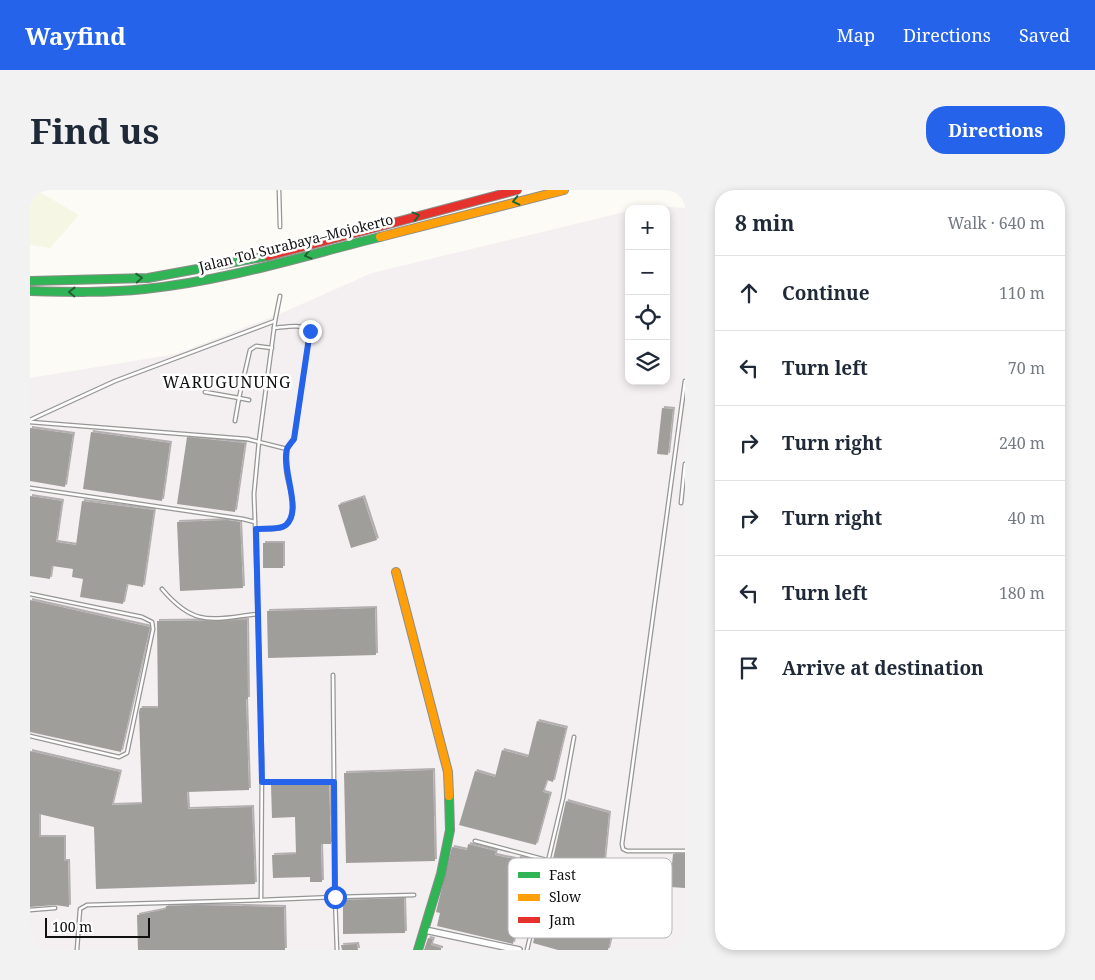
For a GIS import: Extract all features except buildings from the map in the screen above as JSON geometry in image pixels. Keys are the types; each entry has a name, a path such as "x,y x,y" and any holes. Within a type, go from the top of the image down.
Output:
{"main road":[{"name":"Jalan Tol Surabaya–Mojokerto","path":"30,281 90,282 137,279 211,268 518,190"},
{"name":"Jalan Tol Surabaya–Mojokerto","path":"30,291 81,292 145,288 225,276 564,190"},
{"path":"396,572 448,772 450,830 441,874 418,950"}],"street":[{"path":"424,930 519,950"}],"lane":[{"path":"279,190 280,227"},
{"path":"261,900 262,782 254,494 259,441 280,296"},
{"path":"30,421 115,382 276,321"},
{"path":"256,529 286,526 291,518 292,493 286,469 287,449 294,439 310,331 308,328 298,326 274,328"},
{"path":"234,421 250,350 256,346 272,348"},
{"path":"685,381 622,844 623,849 627,851 685,851"},
{"path":"205,392 249,400"},
{"path":"30,421 259,441 287,449"},
{"path":"681,503 685,464"},
{"path":"30,488 255,522"},
{"path":"162,589 174,603 191,615 216,619 258,614"},
{"path":"30,594 142,617 152,622 153,628 128,753 123,756 114,756 30,736"},
{"path":"333,675 335,897 338,950"},
{"path":"549,858 574,737"},
{"path":"262,782 334,782"},
{"path":"474,841 541,858"},
{"path":"77,950 77,918 80,909 87,905 414,895"},
{"path":"30,910 55,908"}],"shaded area":[{"path":"670,207 685,208 685,950 30,950 30,378 176,354 277,315 372,273 625,212 625,385 670,385"}],"green space":[{"path":"30,190 36,190 79,215 50,248 30,245"}],"traffic: fast":[{"path":"30,291 116,291 175,285 264,267 380,237"},
{"path":"30,281 148,278 268,256"},
{"path":"418,950 441,874 450,830 449,796"}],"traffic: slow":[{"path":"380,237 564,190"},
{"path":"396,572 448,772 449,796"}],"traffic: jam":[{"path":"268,256 517,190"}],"district":[{"name":"WARUGUNUNG","path":"227,382"}],"route":[{"path":"310,331 306,369 294,439 287,449 287,479 292,493 291,518 286,526 256,529 262,782 334,782 335,897"}]}
